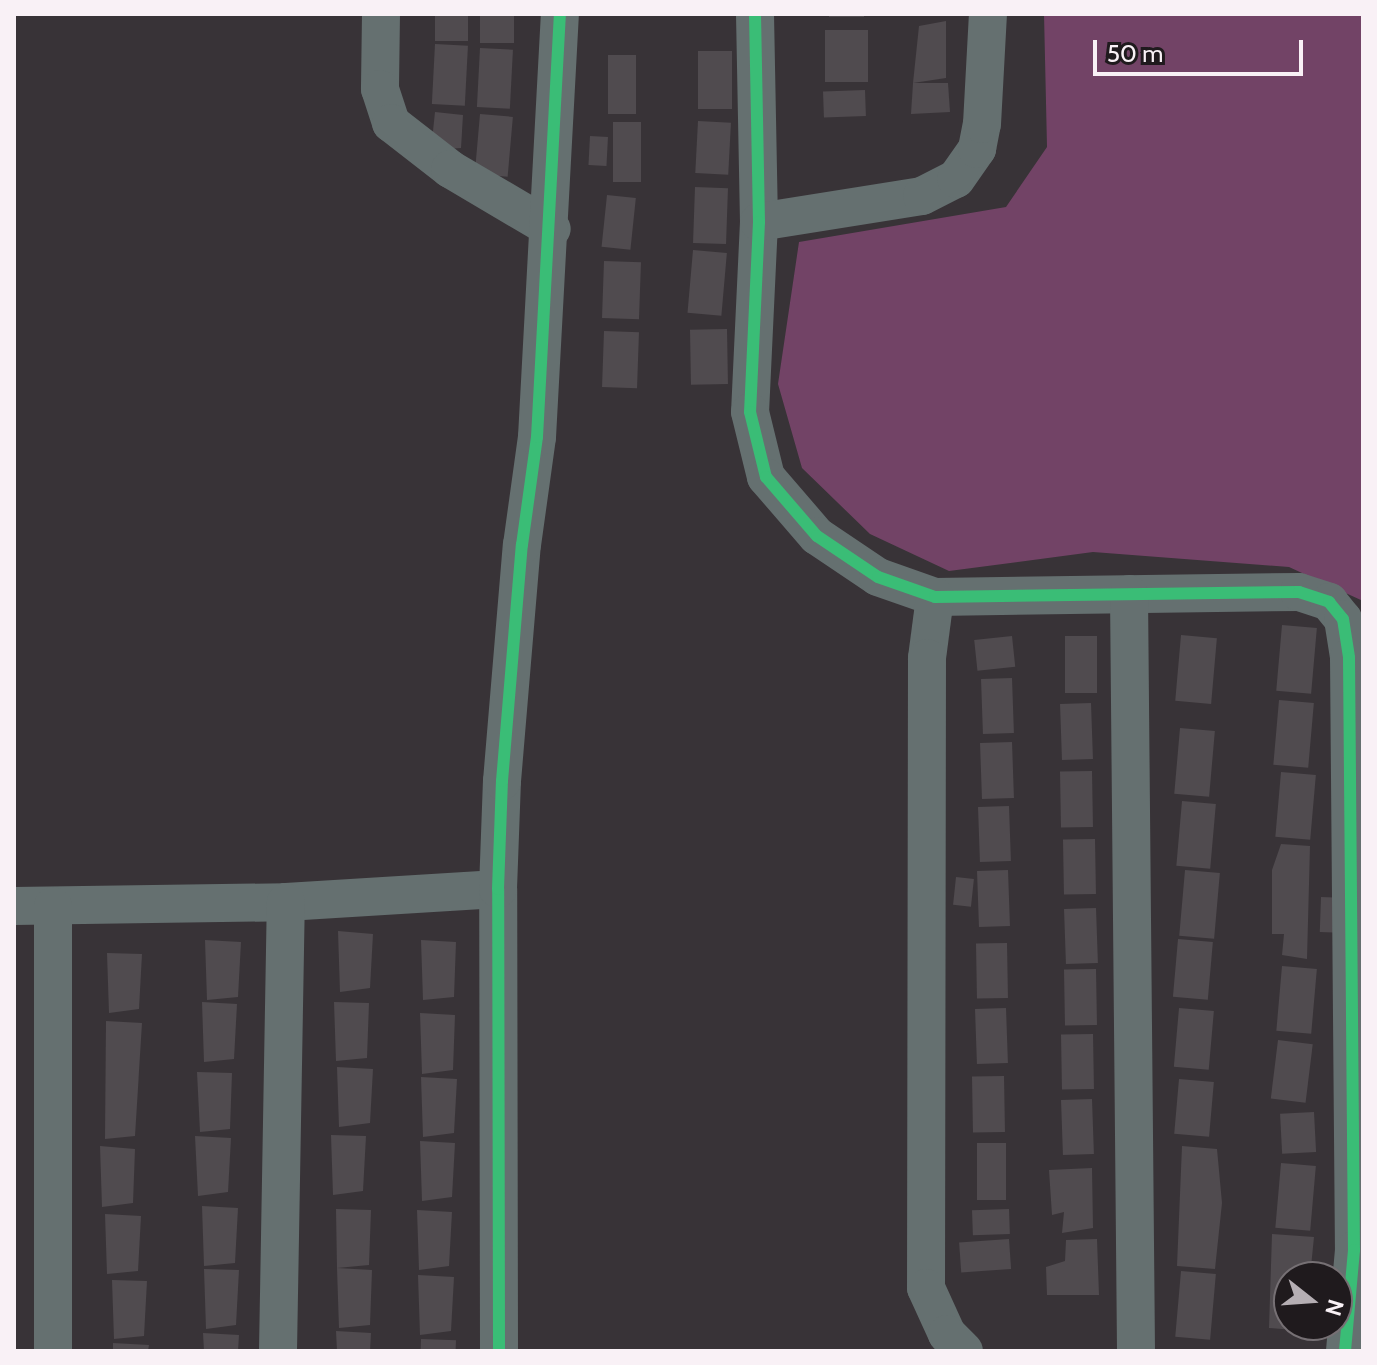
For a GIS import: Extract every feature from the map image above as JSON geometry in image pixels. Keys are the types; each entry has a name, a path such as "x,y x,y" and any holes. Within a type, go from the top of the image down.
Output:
{"street":[{"path":"381,14 380,89 391,123 450,169 552,229"},
{"path":"499,1351 498,889 512,652 537,437 552,229 560,14"},
{"path":"755,14 759,222 750,412 766,477 817,536 878,577 935,597 1299,592 1329,602 1350,614 1363,632"},
{"path":"759,222 922,196 956,179 977,149 982,124 988,14"},
{"path":"1129,594 1136,1351"},
{"path":"935,597 927,673 926,1288 947,1334 964,1351"},
{"path":"1329,602 1343,619 1349,658 1354,1250 1345,1351"},
{"path":"14,906 286,902 498,889"},
{"path":"278,1351 286,902"},
{"path":"53,906 53,1351"}],"shaded area":[{"path":"1044,14 1363,14 1363,601 1289,567 1093,552 949,571 870,534 802,468 778,384 799,242 1006,207 1047,147"}],"building":[{"path":"435,14 468,14 468,41 435,41"},
{"path":"480,14 514,14 514,43 480,43"},
{"path":"829,14 864,14 864,17 829,17"},
{"path":"946,21 946,78 913,83 919,26"},
{"path":"825,30 868,30 868,82 825,82"},
{"path":"435,44 468,46 465,106 432,104"},
{"path":"480,48 513,50 510,109 477,107"},
{"path":"698,51 732,51 732,109 698,109"},
{"path":"608,55 636,55 636,114 608,114"},
{"path":"913,83 948,83 950,112 911,114"},
{"path":"865,90 866,116 824,117 823,91"},
{"path":"435,112 463,115 461,148 431,150"},
{"path":"480,114 513,117 508,177 475,174"},
{"path":"698,121 731,123 728,175 695,173"},
{"path":"613,122 641,122 641,182 613,182"},
{"path":"590,136 608,137 606,166 588,165"},
{"path":"695,187 728,188 726,244 693,243"},
{"path":"607,195 636,198 630,250 602,247"},
{"path":"693,250 727,253 721,316 688,313"},
{"path":"604,261 641,262 639,319 602,318"},
{"path":"727,329 728,384 691,385 690,330"},
{"path":"604,331 639,332 637,388 602,387"},
{"path":"1282,625 1317,628 1311,694 1276,691"},
{"path":"1181,635 1217,638 1211,704 1175,701"},
{"path":"1012,636 1015,667 977,671 974,640"},
{"path":"1065,636 1097,636 1097,693 1065,693"},
{"path":"1012,678 1014,733 983,734 981,679"},
{"path":"1279,700 1314,703 1308,768 1273,765"},
{"path":"1091,703 1093,759 1062,760 1060,704"},
{"path":"1180,728 1215,731 1209,797 1174,794"},
{"path":"1012,742 1014,798 982,799 980,743"},
{"path":"1092,771 1093,827 1061,828 1060,772"},
{"path":"1281,772 1316,775 1310,840 1275,837"},
{"path":"1182,801 1216,804 1210,869 1176,866"},
{"path":"1009,806 1011,861 980,862 978,807"},
{"path":"1095,839 1096,894 1064,895 1063,840"},
{"path":"1281,844 1310,846 1307,959 1282,955 1284,934 1272,934 1272,870"},
{"path":"1008,870 1010,926 979,927 977,871"},
{"path":"1185,870 1220,873 1214,939 1179,936"},
{"path":"956,877 974,879 971,907 953,905"},
{"path":"1321,897 1348,898 1347,933 1320,932"},
{"path":"1096,908 1098,963 1066,964 1064,909"},
{"path":"338,931 373,934 370,988 340,992"},
{"path":"1178,939 1213,942 1208,1000 1173,997"},
{"path":"205,940 241,942 238,997 207,1000"},
{"path":"421,940 456,942 454,997 423,1000"},
{"path":"1007,943 1008,998 977,999 976,944"},
{"path":"107,953 142,954 139,1009 109,1013"},
{"path":"1282,966 1317,969 1311,1034 1276,1031"},
{"path":"1096,969 1097,1025 1065,1026 1064,970"},
{"path":"202,1002 237,1004 234,1059 204,1062"},
{"path":"334,1002 369,1003 367,1058 336,1061"},
{"path":"1006,1008 1008,1063 977,1064 975,1009"},
{"path":"1179,1008 1214,1011 1209,1070 1174,1067"},
{"path":"420,1013 455,1015 453,1070 422,1074"},
{"path":"106,1021 142,1023 135,1136 105,1139"},
{"path":"1093,1034 1094,1089 1062,1090 1061,1035"},
{"path":"1278,1040 1313,1044 1306,1103 1271,1099"},
{"path":"337,1067 373,1069 370,1123 339,1127"},
{"path":"197,1072 232,1073 230,1129 200,1132"},
{"path":"1004,1076 1005,1132 973,1133 972,1077"},
{"path":"421,1077 457,1079 454,1133 423,1137"},
{"path":"1179,1079 1214,1082 1209,1137 1174,1134"},
{"path":"1092,1099 1094,1154 1063,1155 1061,1100"},
{"path":"1314,1112 1316,1152 1282,1154 1280,1114"},
{"path":"331,1135 366,1136 363,1191 333,1195"},
{"path":"195,1136 231,1138 228,1192 198,1196"},
{"path":"420,1141 455,1143 452,1197 422,1201"},
{"path":"977,1143 1006,1143 1006,1200 977,1200"},
{"path":"100,1146 135,1149 133,1203 102,1207"},
{"path":"1182,1146 1217,1149 1222,1203 1215,1269 1177,1266"},
{"path":"1281,1163 1316,1166 1310,1231 1275,1228"},
{"path":"1092,1168 1093,1228 1062,1233 1064,1212 1052,1215 1049,1170"},
{"path":"202,1206 238,1208 235,1263 204,1266"},
{"path":"336,1209 371,1210 369,1265 337,1268"},
{"path":"1009,1209 1010,1234 973,1235 972,1210"},
{"path":"417,1210 452,1212 449,1266 419,1270"},
{"path":"105,1214 141,1216 138,1271 107,1274"},
{"path":"1272,1234 1314,1237 1312,1261 1273,1261 1273,1328 1269,1328"},
{"path":"1009,1239 1011,1269 961,1272 959,1242"},
{"path":"1097,1239 1099,1295 1047,1295 1046,1267 1065,1261 1066,1240"},
{"path":"337,1268 372,1270 370,1325 339,1328"},
{"path":"204,1269 239,1270 236,1325 206,1329"},
{"path":"1181,1271 1216,1274 1210,1340 1175,1337"},
{"path":"418,1275 454,1277 451,1331 420,1335"},
{"path":"112,1280 147,1281 144,1336 114,1339"},
{"path":"336,1331 371,1333 370,1351 337,1351"},
{"path":"203,1333 239,1335 238,1351 204,1351"},
{"path":"421,1339 456,1340 456,1351 421,1351"},
{"path":"113,1343 149,1345 148,1351 113,1351"}],"cycle path":[{"path":"499,1351 498,889 502,781 522,545 537,437 560,14"},
{"path":"755,14 759,222 750,412 766,477 817,536 878,577 935,597 1299,592 1329,602 1343,619 1349,658 1354,1250 1345,1351"}]}
